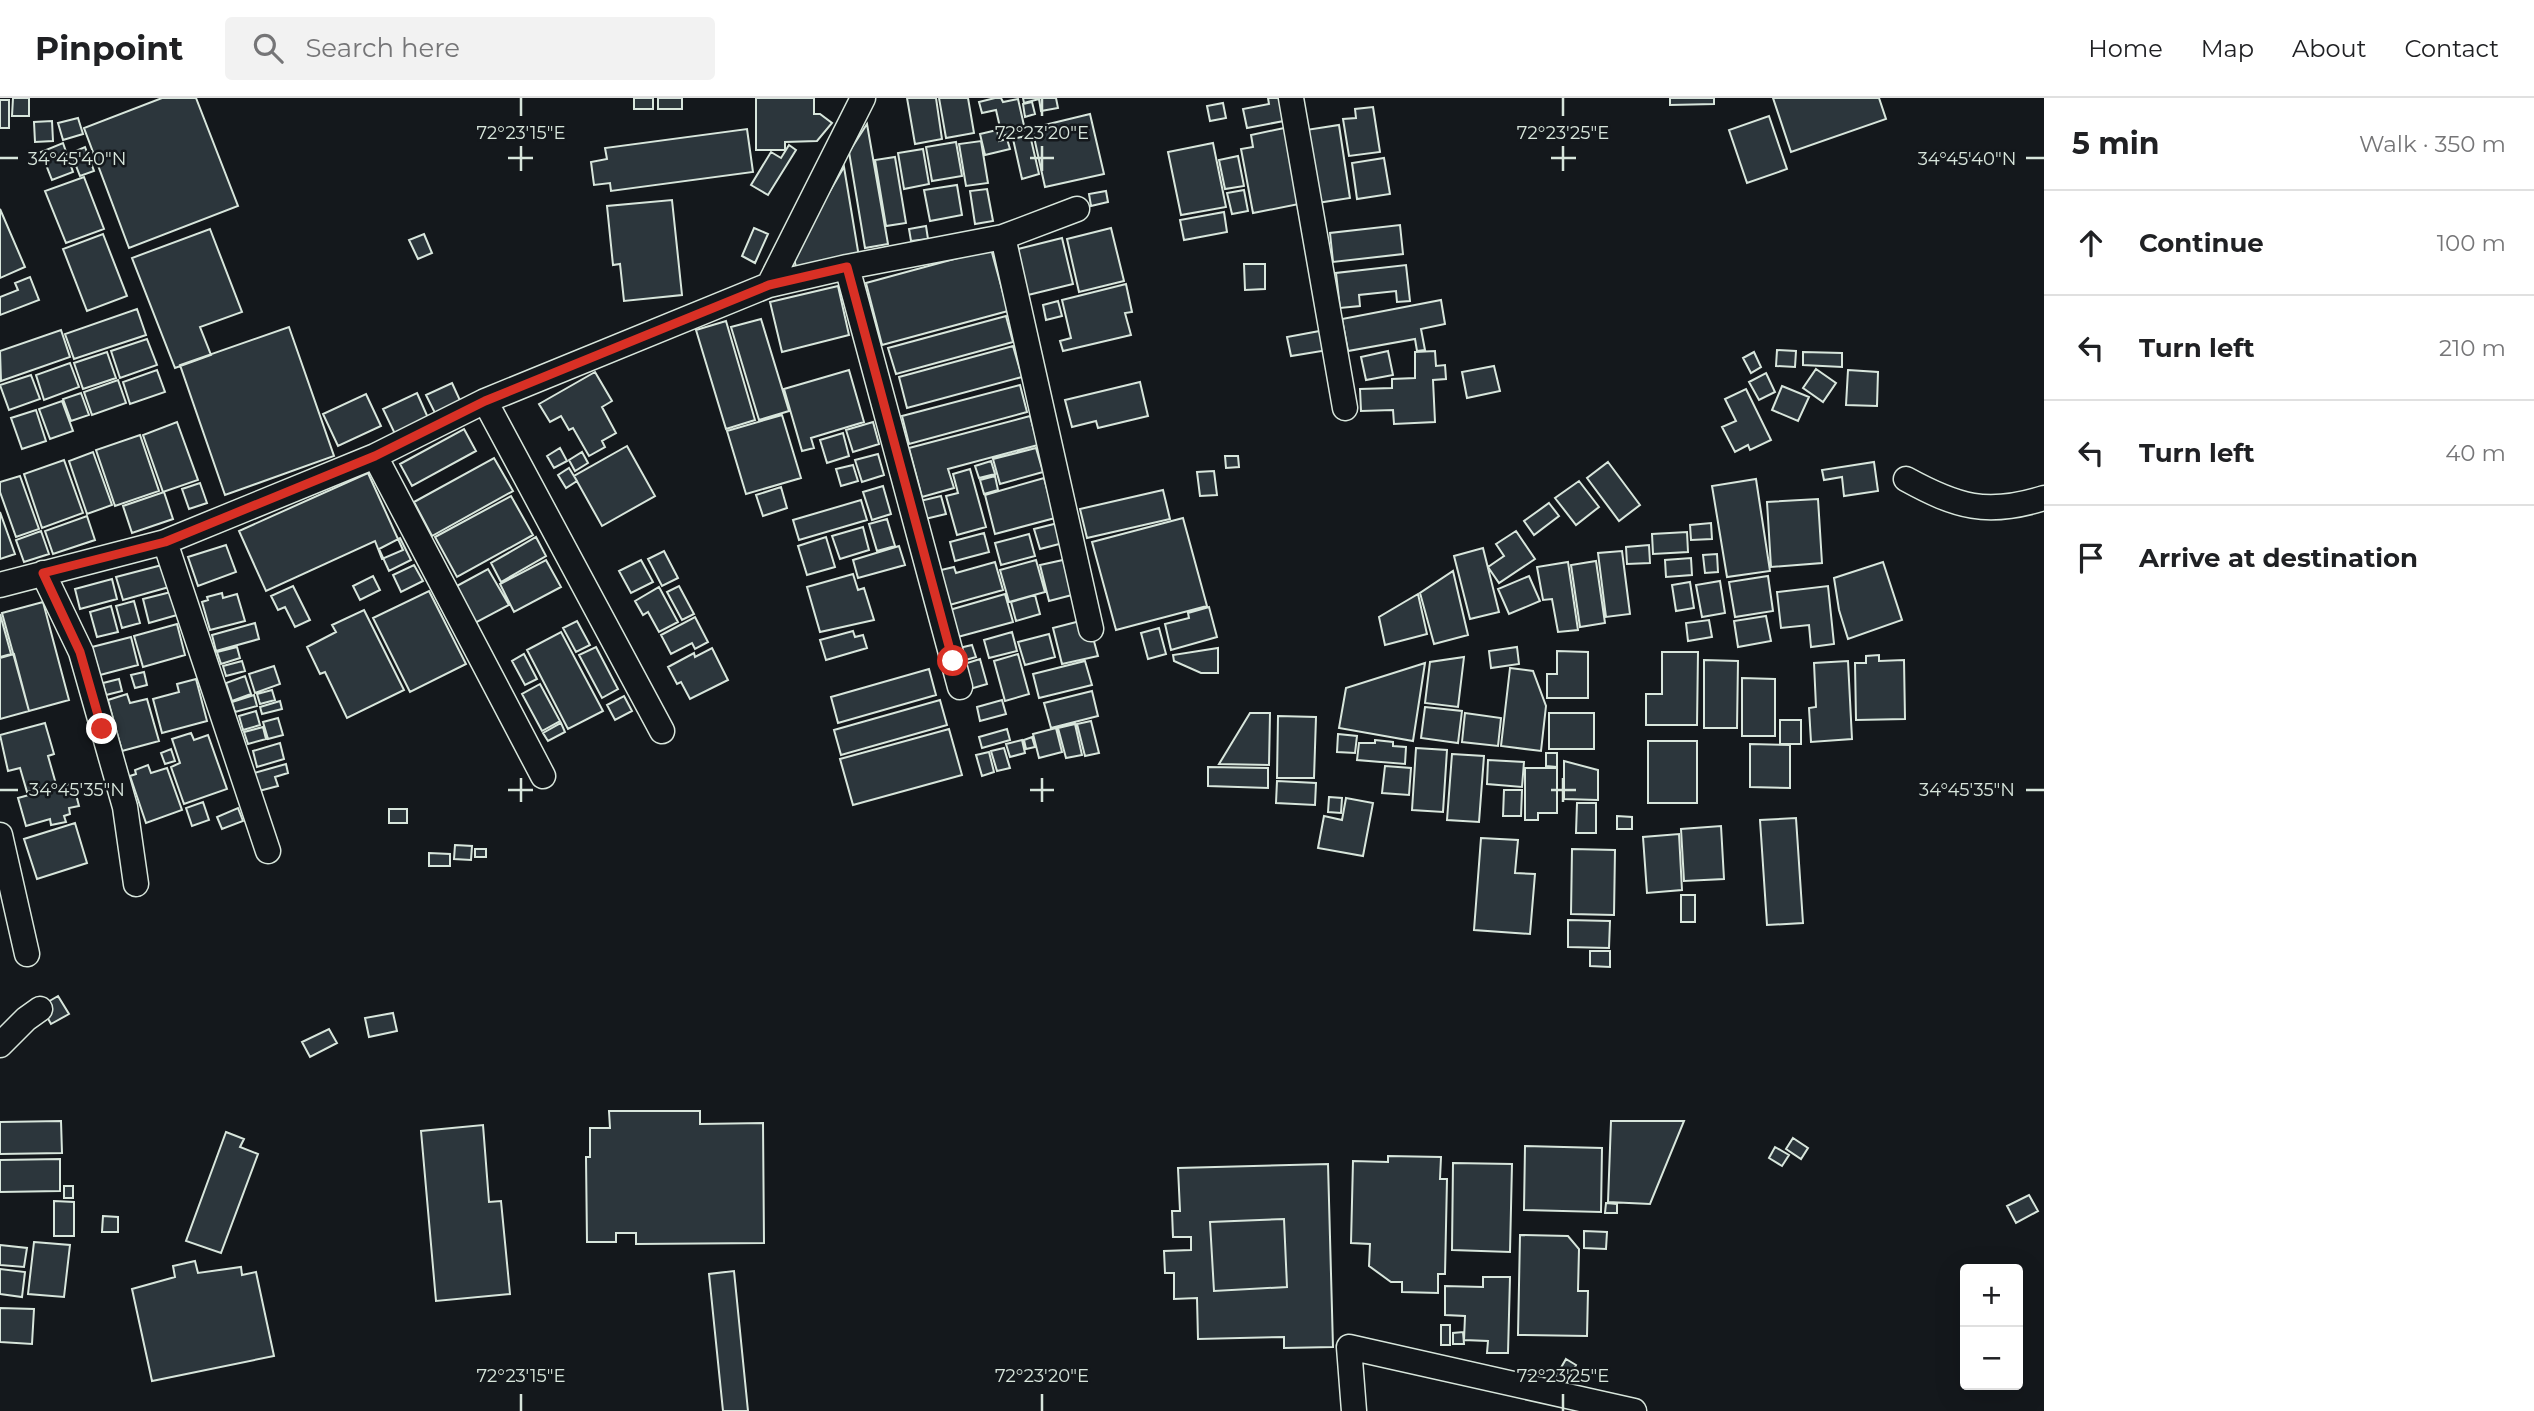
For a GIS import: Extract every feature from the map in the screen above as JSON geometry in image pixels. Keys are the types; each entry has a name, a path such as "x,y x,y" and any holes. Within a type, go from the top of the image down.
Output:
{"street":[{"path":"769,285 863,98"},
{"path":"1291,98 1345,408"},
{"path":"0,584 165,542 375,456 485,401 769,285 1003,237 1077,209"},
{"path":"1003,237 1091,629"},
{"path":"847,267 960,687"},
{"path":"485,401 662,731"},
{"path":"375,456 543,776"},
{"path":"1906,479 1940,498 1973,507 2015,507 2044,498"},
{"path":"165,542 268,851"},
{"path":"43,573 80,652 125,807 136,884"},
{"path":"0,835 27,954"},
{"path":"0,1045 40,1009"},
{"path":"1354,1411 1349,1347 1633,1411"}],"building":[{"path":"13,98 29,98 29,116 12,116"},
{"path":"162,98 196,98 238,206 129,248 84,128"},
{"path":"634,98 653,98 653,109 634,109"},
{"path":"658,98 682,98 682,109 658,109"},
{"path":"756,98 814,98 814,114 820,114 832,123 817,141 785,142 785,150 756,150"},
{"path":"907,98 936,98 942,139 915,144"},
{"path":"939,98 968,98 974,133 946,138"},
{"path":"1001,98 1003,102 1018,99 1025,130 1002,136 996,110 982,113 979,102"},
{"path":"1023,98 1056,98 1058,108 1041,111 1039,99 1024,103"},
{"path":"1268,98 1285,98 1289,120 1247,128 1243,109 1269,104"},
{"path":"1670,98 1714,98 1714,104 1670,105"},
{"path":"1773,98 1879,98 1886,119 1791,152"},
{"path":"0,100 9,100 9,128 0,128"},
{"path":"1032,102 1035,114 1025,117 1023,104"},
{"path":"1223,103 1226,118 1210,121 1207,106"},
{"path":"1373,107 1380,152 1349,156 1343,119 1356,118 1355,109"},
{"path":"1090,114 1104,174 1045,187 1032,128"},
{"path":"1769,116 1787,169 1747,183 1729,130"},
{"path":"78,118 83,134 63,140 58,123"},
{"path":"52,121 53,141 35,142 34,122"},
{"path":"867,124 888,244 865,248 849,152"},
{"path":"1339,125 1350,198 1317,203 1306,130"},
{"path":"1289,127 1304,203 1253,213 1241,149 1253,147 1251,135"},
{"path":"747,129 753,172 611,191 610,183 594,185 591,162 607,159 605,148"},
{"path":"997,130 999,141 1007,139 1010,149 985,155 980,134"},
{"path":"1030,135 1039,174 1022,179 1013,139"},
{"path":"981,141 988,183 966,186 959,144"},
{"path":"956,142 962,176 932,181 926,147"},
{"path":"63,143 73,172 52,180 41,152"},
{"path":"1213,143 1226,207 1181,215 1168,152"},
{"path":"789,145 796,150 768,195 751,185 771,152 781,158"},
{"path":"85,147 94,171 80,176 71,153"},
{"path":"923,149 929,184 904,189 898,153"},
{"path":"1238,156 1244,186 1225,189 1219,160"},
{"path":"895,157 906,223 886,226 875,160"},
{"path":"1384,158 1390,194 1357,199 1352,163"},
{"path":"844,167 859,257 796,267 793,254"},
{"path":"84,177 104,229 66,243 45,191"},
{"path":"957,185 962,215 930,221 924,190"},
{"path":"987,189 993,221 975,224 970,191"},
{"path":"1244,190 1248,211 1232,214 1227,193"},
{"path":"1106,191 1108,202 1091,206 1089,194"},
{"path":"672,200 682,295 624,301 620,264 613,265 607,206"},
{"path":"0,209 25,267 0,278"},
{"path":"1224,212 1227,232 1184,240 1180,220"},
{"path":"1400,225 1403,254 1333,262 1330,233"},
{"path":"926,226 928,239 911,241 909,229"},
{"path":"754,228 768,234 755,263 742,256"},
{"path":"1111,228 1124,281 1079,292 1067,239"},
{"path":"210,229 242,312 200,327 211,355 175,368 132,258"},
{"path":"103,234 127,296 87,311 63,249"},
{"path":"424,234 432,253 418,259 409,240"},
{"path":"1062,238 1073,284 1028,295 1018,249"},
{"path":"991,249 1008,311 882,345 866,283"},
{"path":"1244,264 1265,264 1265,289 1245,290"},
{"path":"1406,265 1410,301 1397,302 1396,291 1359,295 1360,306 1340,308 1336,273"},
{"path":"30,277 39,300 0,315 0,297 18,290 15,283"},
{"path":"1126,284 1132,312 1125,313 1131,335 1063,351 1060,341 1071,338 1062,300"},
{"path":"838,286 849,335 782,352 770,302"},
{"path":"1441,300 1445,324 1421,329 1425,350 1417,351 1415,339 1348,351 1342,319"},
{"path":"1058,301 1062,316 1046,320 1043,305"},
{"path":"137,309 146,335 74,359 65,334"},
{"path":"1006,316 1013,342 896,374 888,348"},
{"path":"761,319 789,411 759,420 731,327"},
{"path":"726,321 755,420 726,429 696,330"},
{"path":"289,327 334,456 225,495 180,365"},
{"path":"61,330 70,357 1,381 0,351"},
{"path":"1325,330 1328,350 1291,356 1287,337"},
{"path":"147,339 157,365 120,378 111,351"},
{"path":"1013,346 1022,377 907,408 899,377"},
{"path":"1777,350 1796,351 1795,367 1776,366"},
{"path":"1388,351 1393,375 1366,380 1361,357"},
{"path":"1435,351 1436,366 1445,365 1446,379 1433,380 1435,422 1394,424 1393,410 1361,411 1360,389 1392,388 1392,379 1415,378 1415,352"},
{"path":"107,352 116,378 83,389 74,363"},
{"path":"1754,352 1761,367 1751,373 1743,358"},
{"path":"1803,352 1842,353 1842,367 1803,365"},
{"path":"70,363 79,387 44,400 36,375"},
{"path":"1494,366 1500,391 1467,398 1462,372"},
{"path":"1816,369 1836,383 1823,402 1803,388"},
{"path":"157,370 165,392 130,404 123,382"},
{"path":"849,370 864,422 811,438 814,448 802,451 784,389"},
{"path":"1848,370 1878,372 1877,406 1846,405"},
{"path":"595,372 612,401 602,407 616,433 602,441 605,447 589,456 573,428 569,430 561,416 550,422 539,404"},
{"path":"1766,373 1775,392 1759,400 1749,382"},
{"path":"31,375 40,399 9,410 0,385"},
{"path":"118,380 126,403 92,415 84,392"},
{"path":"1140,382 1148,416 1098,428 1096,421 1072,427 1065,400"},
{"path":"452,383 463,407 438,419 426,395"},
{"path":"1020,385 1027,412 909,444 902,416"},
{"path":"1782,386 1809,397 1798,421 1772,410"},
{"path":"1746,389 1771,440 1750,450 1748,445 1735,452 1722,427 1736,421 1725,399"},
{"path":"81,393 89,415 71,421 63,399"},
{"path":"417,393 429,420 396,436 383,409"},
{"path":"366,394 381,426 338,446 323,414"},
{"path":"62,401 73,431 50,439 39,409"},
{"path":"36,410 46,441 22,449 11,418"},
{"path":"782,415 801,478 746,494 727,431"},
{"path":"1030,416 1038,445 948,469 954,488 922,497 909,448"},
{"path":"177,422 198,480 163,492 143,435"},
{"path":"873,422 879,444 853,452 846,430"},
{"path":"464,429 476,451 412,486 400,464"},
{"path":"843,433 849,456 827,463 820,440"},
{"path":"140,435 159,491 115,506 96,450"},
{"path":"627,446 655,496 602,526 574,476"},
{"path":"560,448 567,461 554,468 547,456"},
{"path":"1036,448 1043,472 1000,484 993,459"},
{"path":"93,452 112,505 87,514 69,461"},
{"path":"582,452 588,463 575,471 569,460"},
{"path":"878,454 884,475 862,482 855,460"},
{"path":"1225,456 1238,456 1239,467 1226,468"},
{"path":"494,458 513,491 432,536 414,502"},
{"path":"64,460 83,513 42,528 24,474"},
{"path":"991,461 995,474 979,478 975,466"},
{"path":"1608,462 1640,505 1619,521 1587,478"},
{"path":"1874,462 1878,491 1844,496 1842,477 1824,480 1822,470"},
{"path":"853,465 858,481 841,486 836,469"},
{"path":"569,468 577,481 566,488 558,475"},
{"path":"970,469 986,527 957,535 946,496 958,493 953,474"},
{"path":"1214,471 1217,495 1200,496 1197,472"},
{"path":"368,473 403,550 382,559 375,541 266,591 239,531"},
{"path":"20,476 39,529 16,537 0,492 0,482"},
{"path":"995,476 998,490 984,494 980,480"},
{"path":"1044,478 1055,518 995,534 985,495"},
{"path":"1756,479 1770,571 1727,577 1712,486"},
{"path":"1579,481 1599,507 1576,525 1555,498"},
{"path":"200,483 207,503 189,509 182,489"},
{"path":"883,486 891,514 872,520 863,492"},
{"path":"781,487 787,508 763,516 756,495"},
{"path":"1163,490 1170,519 1087,538 1080,509"},
{"path":"164,492 173,519 132,533 123,506"},
{"path":"511,496 533,535 457,577 435,537"},
{"path":"941,496 946,514 925,519 920,501"},
{"path":"1818,499 1822,563 1771,567 1767,502"},
{"path":"861,500 867,520 799,540 793,520"},
{"path":"1549,503 1559,516 1534,535 1524,521"},
{"path":"0,512 15,554 0,559"},
{"path":"87,516 95,540 53,554 45,531"},
{"path":"1183,518 1207,606 1116,630 1092,542"},
{"path":"887,519 895,546 877,551 869,524"},
{"path":"1058,523 1063,543 1040,549 1034,529"},
{"path":"1711,523 1712,539 1691,540 1690,525"},
{"path":"863,527 869,550 840,559 832,536"},
{"path":"41,531 49,554 24,562 16,540"},
{"path":"1516,531 1535,559 1499,583 1488,567 1504,556 1496,544"},
{"path":"1687,532 1688,552 1653,554 1652,534"},
{"path":"984,533 989,552 955,561 950,542"},
{"path":"1029,534 1035,556 1001,565 995,543"},
{"path":"536,537 546,556 501,582 491,563"},
{"path":"826,537 835,567 807,575 798,546"},
{"path":"400,538 411,560 389,571 379,549"},
{"path":"226,545 236,572 198,586 188,557"},
{"path":"1649,545 1650,563 1627,564 1626,547"},
{"path":"899,546 905,565 858,578 853,560"},
{"path":"1483,548 1499,612 1470,619 1454,556"},
{"path":"664,551 678,578 662,586 648,559"},
{"path":"1622,551 1630,614 1606,617 1598,553"},
{"path":"1717,554 1718,572 1705,573 1703,555"},
{"path":"1691,558 1692,575 1666,577 1665,560"},
{"path":"546,560 561,587 514,612 500,584"},
{"path":"641,560 653,582 631,593 619,571"},
{"path":"1036,560 1045,592 1009,602 1000,570"},
{"path":"1063,560 1072,595 1049,601 1040,565"},
{"path":"1596,561 1605,623 1580,627 1571,565"},
{"path":"995,562 1003,590 946,606 941,570 954,567 956,573"},
{"path":"1568,562 1578,630 1558,632 1552,599 1543,600 1537,567"},
{"path":"1883,562 1902,620 1848,639 1839,610 1834,578"},
{"path":"162,565 169,587 123,600 116,577"},
{"path":"414,565 423,581 401,592 393,575"},
{"path":"488,569 509,605 475,623 455,587"},
{"path":"1453,571 1468,635 1434,644 1420,593"},
{"path":"853,574 858,590 864,588 874,620 820,632 807,587"},
{"path":"373,576 380,590 360,600 353,586"},
{"path":"1529,576 1540,601 1509,614 1498,589"},
{"path":"1768,576 1773,611 1735,617 1729,582"},
{"path":"112,579 117,599 80,609 75,589"},
{"path":"1720,581 1725,613 1702,617 1696,585"},
{"path":"1690,582 1694,608 1676,611 1672,585"},
{"path":"293,586 310,620 295,627 285,607 278,610 271,596"},
{"path":"679,586 694,614 682,620 667,592"},
{"path":"1828,586 1834,644 1811,647 1809,625 1781,628 1777,592"},
{"path":"659,587 678,622 659,632 648,612 643,615 635,601"},
{"path":"429,591 466,664 410,692 373,618"},
{"path":"171,592 177,615 149,623 143,599"},
{"path":"222,593 223,598 237,594 245,621 210,630 202,602 208,600 207,597"},
{"path":"1005,594 1013,622 954,638 946,611"},
{"path":"1418,594 1427,634 1385,645 1379,617"},
{"path":"1035,595 1040,614 1016,621 1011,602"},
{"path":"134,601 140,623 122,628 116,606"},
{"path":"43,602 69,700 29,711 2,613"},
{"path":"111,606 118,632 97,637 90,612"},
{"path":"1209,607 1217,637 1171,650 1165,624 1189,618 1188,613"},
{"path":"364,610 404,690 347,718 325,672 320,674 307,647 336,632 332,625"},
{"path":"0,614 11,654 0,657"},
{"path":"1766,616 1771,641 1738,647 1734,621"},
{"path":"695,617 708,642 695,649 692,643 671,654 661,635"},
{"path":"1088,619 1098,656 1062,664 1053,628"},
{"path":"1709,620 1712,637 1688,641 1686,623"},
{"path":"577,621 590,645 576,652 563,628"},
{"path":"255,623 259,639 216,651 212,635"},
{"path":"177,624 185,655 143,667 134,636"},
{"path":"1159,628 1166,654 1148,659 1141,633"},
{"path":"853,631 855,637 863,635 867,648 826,660 820,640"},
{"path":"561,632 603,711 568,729 527,650"},
{"path":"1012,632 1017,651 989,658 984,640"},
{"path":"1049,634 1055,657 1025,665 1018,642"},
{"path":"131,637 138,665 100,675 92,647"},
{"path":"972,645 976,657 962,661 959,648"},
{"path":"237,647 240,658 221,664 217,652"},
{"path":"596,647 618,689 602,698 579,655"},
{"path":"1517,647 1519,664 1491,668 1489,651"},
{"path":"712,648 728,680 690,699 681,682 677,684 668,667 694,653 695,657"},
{"path":"1218,648 1218,673 1201,673 1174,661 1173,655"},
{"path":"1557,651 1588,652 1588,698 1547,698 1547,674 1557,674"},
{"path":"1662,652 1698,652 1697,725 1646,725 1646,694 1662,694"},
{"path":"14,654 29,711 0,719 0,658"},
{"path":"524,654 537,679 525,685 512,661"},
{"path":"1018,654 1029,694 1005,701 994,661"},
{"path":"1879,655 1879,661 1904,660 1905,719 1856,720 1855,663 1866,663 1866,656"},
{"path":"1464,657 1458,707 1425,703 1430,662"},
{"path":"980,659 987,684 970,689 964,664"},
{"path":"1704,660 1738,661 1737,728 1704,728"},
{"path":"242,661 245,671 226,676 223,666"},
{"path":"1085,661 1092,685 1039,698 1033,674"},
{"path":"1848,661 1852,739 1811,742 1809,708 1816,707 1814,663"},
{"path":"1425,663 1413,741 1339,728 1346,688"},
{"path":"274,666 280,684 255,693 249,674"},
{"path":"1510,668 1533,671 1546,706 1541,751 1501,746"},
{"path":"929,669 936,695 838,723 831,697"},
{"path":"144,672 147,685 135,688 131,675"},
{"path":"245,676 251,694 232,701 226,683"},
{"path":"1742,678 1775,679 1775,736 1742,736"},
{"path":"119,679 122,691 106,695 103,683"},
{"path":"196,679 207,721 162,733 153,699 179,692 177,684"},
{"path":"540,684 560,721 542,731 522,694"},
{"path":"272,690 275,700 260,704 257,694"},
{"path":"1092,691 1098,716 1051,728 1044,703"},
{"path":"127,694 130,703 147,699 159,741 122,751 108,700"},
{"path":"254,695 257,706 235,712 232,702"},
{"path":"624,696 632,711 615,720 607,705"},
{"path":"940,700 947,725 841,755 834,730"},
{"path":"1002,700 1006,714 980,721 977,707"},
{"path":"280,701 282,709 262,714 260,707"},
{"path":"1425,707 1462,711 1458,743 1421,738"},
{"path":"256,711 260,725 243,730 239,716"},
{"path":"1250,713 1270,713 1269,765 1219,764"},
{"path":"1465,713 1501,718 1498,746 1462,742"},
{"path":"1549,713 1594,713 1594,749 1549,749"},
{"path":"1278,716 1316,717 1314,778 1277,778"},
{"path":"278,718 283,735 268,739 263,722"},
{"path":"1780,720 1801,720 1801,744 1780,744"},
{"path":"1091,721 1099,753 1085,756 1077,724"},
{"path":"45,723 54,754 48,756 56,784 27,792 20,768 8,771 0,735"},
{"path":"561,723 565,732 548,741 543,733"},
{"path":"1075,724 1082,755 1066,758 1058,728"},
{"path":"263,727 266,739 248,744 244,732"},
{"path":"1056,728 1062,752 1039,758 1033,734"},
{"path":"949,729 962,775 853,805 840,759"},
{"path":"1007,729 1010,740 982,748 979,737"},
{"path":"191,733 194,740 208,735 227,789 184,804 171,767 180,763 172,739"},
{"path":"1338,734 1357,736 1355,753 1337,752"},
{"path":"1032,737 1035,747 1026,749 1024,740"},
{"path":"1022,740 1025,753 1010,757 1006,744"},
{"path":"1375,740 1406,747 1405,764 1357,760 1359,743 1375,743"},
{"path":"1648,741 1697,741 1697,803 1648,803"},
{"path":"280,743 284,759 257,767 253,751"},
{"path":"1750,744 1790,745 1790,788 1750,787"},
{"path":"1004,748 1010,768 997,771 991,751"},
{"path":"1416,748 1447,750 1443,812 1412,810"},
{"path":"171,749 175,761 165,764 161,753"},
{"path":"989,752 994,772 982,776 976,755"},
{"path":"1546,753 1557,753 1557,767 1546,766"},
{"path":"1452,754 1484,756 1479,822 1447,820"},
{"path":"1488,760 1524,762 1522,787 1487,784"},
{"path":"1564,761 1598,770 1598,800 1564,799"},
{"path":"286,764 288,773 275,777 278,786 259,791 254,773"},
{"path":"148,765 151,773 167,768 182,810 146,823 130,776 136,774 135,770"},
{"path":"1385,766 1411,768 1409,795 1382,793"},
{"path":"1208,767 1268,768 1268,788 1208,786"},
{"path":"1525,768 1557,768 1557,813 1538,813 1538,820 1525,820"},
{"path":"1277,781 1316,783 1315,805 1276,803"},
{"path":"73,783 79,806 69,808 70,814 64,816 66,822 51,825 50,819 26,826 18,798"},
{"path":"1504,790 1522,790 1521,816 1503,816"},
{"path":"1329,797 1342,798 1341,813 1328,812"},
{"path":"1346,798 1373,803 1363,856 1318,848 1324,816 1342,820"},
{"path":"203,802 209,820 192,826 186,808"},
{"path":"1577,803 1596,803 1596,833 1576,833"},
{"path":"238,808 243,821 222,829 217,817"},
{"path":"389,809 407,809 407,823 389,823"},
{"path":"1617,816 1632,817 1632,829 1617,829"},
{"path":"1796,818 1803,923 1767,925 1760,820"},
{"path":"75,823 87,863 37,879 24,839"},
{"path":"1721,826 1724,879 1684,881 1681,829"},
{"path":"1679,834 1682,890 1647,893 1643,837"},
{"path":"1481,838 1518,840 1515,873 1535,874 1530,934 1474,930"},
{"path":"455,845 472,846 471,860 454,859"},
{"path":"475,849 486,849 486,857 475,857"},
{"path":"1572,849 1615,850 1614,915 1571,914"},
{"path":"429,853 450,854 450,866 429,866"},
{"path":"1681,895 1695,895 1695,922 1681,922"},
{"path":"1568,920 1610,921 1609,948 1568,947"},
{"path":"1590,951 1610,951 1610,967 1590,966"},
{"path":"58,996 69,1014 51,1024 41,1006"},
{"path":"393,1013 397,1031 369,1037 365,1018"},
{"path":"329,1029 337,1043 310,1057 302,1042"},
{"path":"609,1111 700,1111 700,1124 763,1123 764,1243 636,1244 636,1233 616,1233 616,1242 587,1242 586,1157 590,1157 590,1128 610,1128"},
{"path":"61,1121 62,1153 0,1154 0,1122"},
{"path":"1611,1121 1684,1121 1650,1204 1608,1202"},
{"path":"483,1125 489,1202 501,1201 510,1294 436,1301 421,1131"},
{"path":"226,1132 244,1139 240,1147 258,1154 221,1253 186,1241"},
{"path":"1793,1138 1808,1148 1801,1159 1786,1149"},
{"path":"1525,1146 1602,1148 1601,1212 1524,1210"},
{"path":"1775,1147 1789,1155 1782,1166 1769,1158"},
{"path":"1388,1156 1441,1157 1440,1179 1447,1179 1445,1274 1438,1274 1438,1293 1402,1292 1402,1282 1391,1282 1369,1266 1370,1244 1351,1243 1353,1161 1388,1162"},
{"path":"60,1159 60,1191 0,1192 0,1160"},
{"path":"1453,1163 1512,1164 1510,1252 1452,1250"},
{"path":"1328,1164 1333,1347 1284,1348 1284,1337 1198,1339 1197,1298 1174,1299 1174,1273 1165,1273 1164,1251 1191,1250 1191,1237 1173,1237 1172,1211 1180,1211 1178,1168","holes":["1284,1219 1287,1287 1214,1291 1210,1222"]},
{"path":"64,1186 73,1186 73,1198 64,1198"},
{"path":"2029,1195 2038,1211 2016,1223 2007,1206"},
{"path":"54,1201 74,1202 74,1236 54,1236"},
{"path":"1606,1203 1617,1204 1617,1213 1605,1213"},
{"path":"103,1216 118,1217 118,1232 102,1232"},
{"path":"1284,1219 1287,1287 1214,1291 1210,1222"},
{"path":"1584,1231 1607,1232 1606,1249 1584,1248"},
{"path":"1520,1235 1568,1236 1579,1249 1578,1291 1588,1291 1587,1336 1518,1335"},
{"path":"34,1242 70,1245 64,1297 28,1294"},
{"path":"0,1245 27,1248 24,1267 0,1265"},
{"path":"195,1261 198,1273 241,1267 242,1275 256,1272 274,1356 152,1381 132,1289 175,1277 173,1266"},
{"path":"0,1269 25,1272 22,1297 0,1294"},
{"path":"734,1271 748,1411 723,1411 709,1274"},
{"path":"1483,1277 1510,1277 1508,1353 1487,1353 1488,1341 1464,1340 1465,1316 1445,1315 1445,1286 1483,1287"},
{"path":"0,1308 34,1309 32,1344 0,1342"},
{"path":"1441,1325 1450,1325 1450,1345 1441,1345"},
{"path":"1463,1332 1464,1344 1453,1344 1453,1333"},
{"path":"1566,1359 1576,1365 1566,1384 1555,1378"}],"route":[{"path":"102,729 80,652 43,573 165,542 375,456 485,401 769,285 847,267 953,661"}]}
